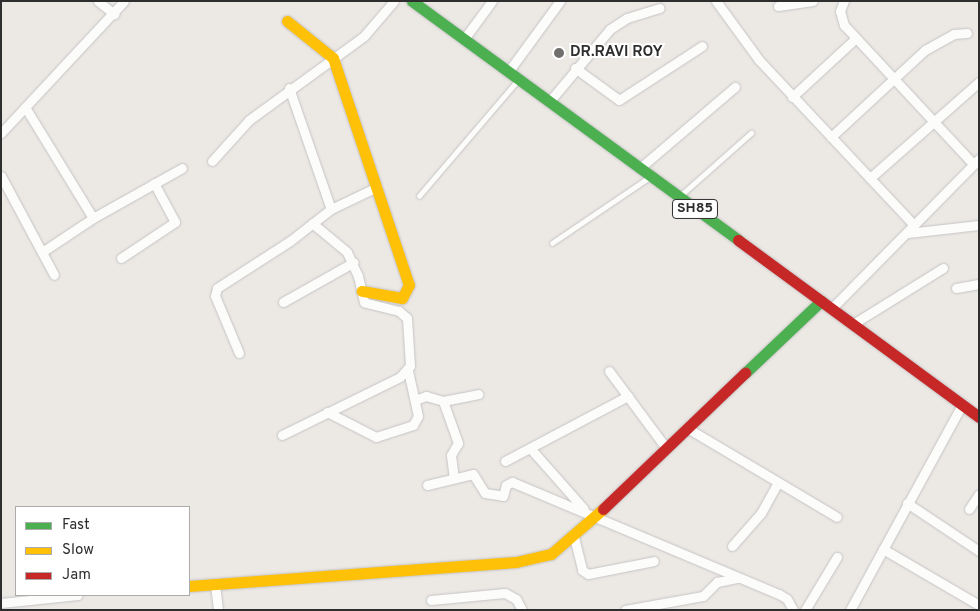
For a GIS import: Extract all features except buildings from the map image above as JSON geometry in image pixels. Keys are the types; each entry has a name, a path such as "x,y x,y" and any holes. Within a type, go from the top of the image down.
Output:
{"street":[{"path":"98,1 114,14"},
{"path":"1,133 114,14 124,1"},
{"path":"212,161 249,120 289,88 364,36 394,1"},
{"path":"464,39 492,1"},
{"path":"508,72 560,1"},
{"path":"778,6 813,1"},
{"path":"831,309 908,233 976,161 933,121 840,19 844,1"},
{"name":"SH85","path":"419,3 508,72 979,417"},
{"path":"719,3 792,98 914,225"},
{"path":"549,102 575,68 610,29 627,18 659,8"},
{"path":"287,21 332,58 409,285 402,298 394,299 362,291"},
{"path":"831,138 893,78 940,40 967,33"},
{"path":"792,98 856,38"},
{"path":"575,68 614,98 625,99 702,46"},
{"path":"870,178 979,82"},
{"path":"640,168 735,87"},
{"path":"289,88 331,209"},
{"path":"25,106 92,218"},
{"path":"42,252 92,218 182,168"},
{"path":"1,176 54,276"},
{"path":"120,258 176,222 154,183"},
{"path":"239,353 214,292 331,209 377,187"},
{"path":"312,223 338,242 354,262 368,305 399,311 407,318 408,371 415,400 417,421 385,436 365,433 327,412"},
{"path":"908,233 979,225"},
{"path":"283,302 354,262"},
{"path":"852,324 943,268"},
{"path":"956,288 979,284"},
{"path":"190,586 516,562 551,554 574,537 590,513 666,448 821,301"},
{"path":"282,435 408,371"},
{"path":"609,371 666,448"},
{"path":"415,400 426,396 444,401 478,394"},
{"path":"505,461 628,396"},
{"path":"444,401 458,443 451,455 454,478"},
{"path":"850,610 962,405"},
{"path":"687,428 837,516"},
{"path":"530,448 590,513"},
{"path":"427,485 473,474 481,489 490,496 503,496 506,485 512,482 590,513 737,578 778,594 787,599 793,610"},
{"path":"732,546 761,512 778,482"},
{"path":"969,509 979,494"},
{"path":"907,503 979,551"},
{"path":"574,537 582,570 588,574 654,561"},
{"path":"883,549 979,605"},
{"path":"804,610 837,557"},
{"path":"626,610 704,596 717,582 737,578"},
{"path":"215,585 218,610"},
{"path":"430,600 505,593 516,599 522,610"},
{"path":"1,602 67,596"}],"lane":[{"path":"419,196 519,79"},
{"path":"679,197 751,133"},
{"path":"552,243 651,176"}],"traffic: fast":[{"path":"412,1 738,240"},
{"path":"745,373 821,301"}],"traffic: slow":[{"path":"287,21 333,58 409,285 402,298 362,291"},
{"path":"190,586 516,562 551,554 603,509"}],"traffic: jam":[{"path":"738,240 979,417"},
{"path":"603,509 745,373"}],"place":[{"name":"DR.RAVI ROY","path":"559,53"}]}
